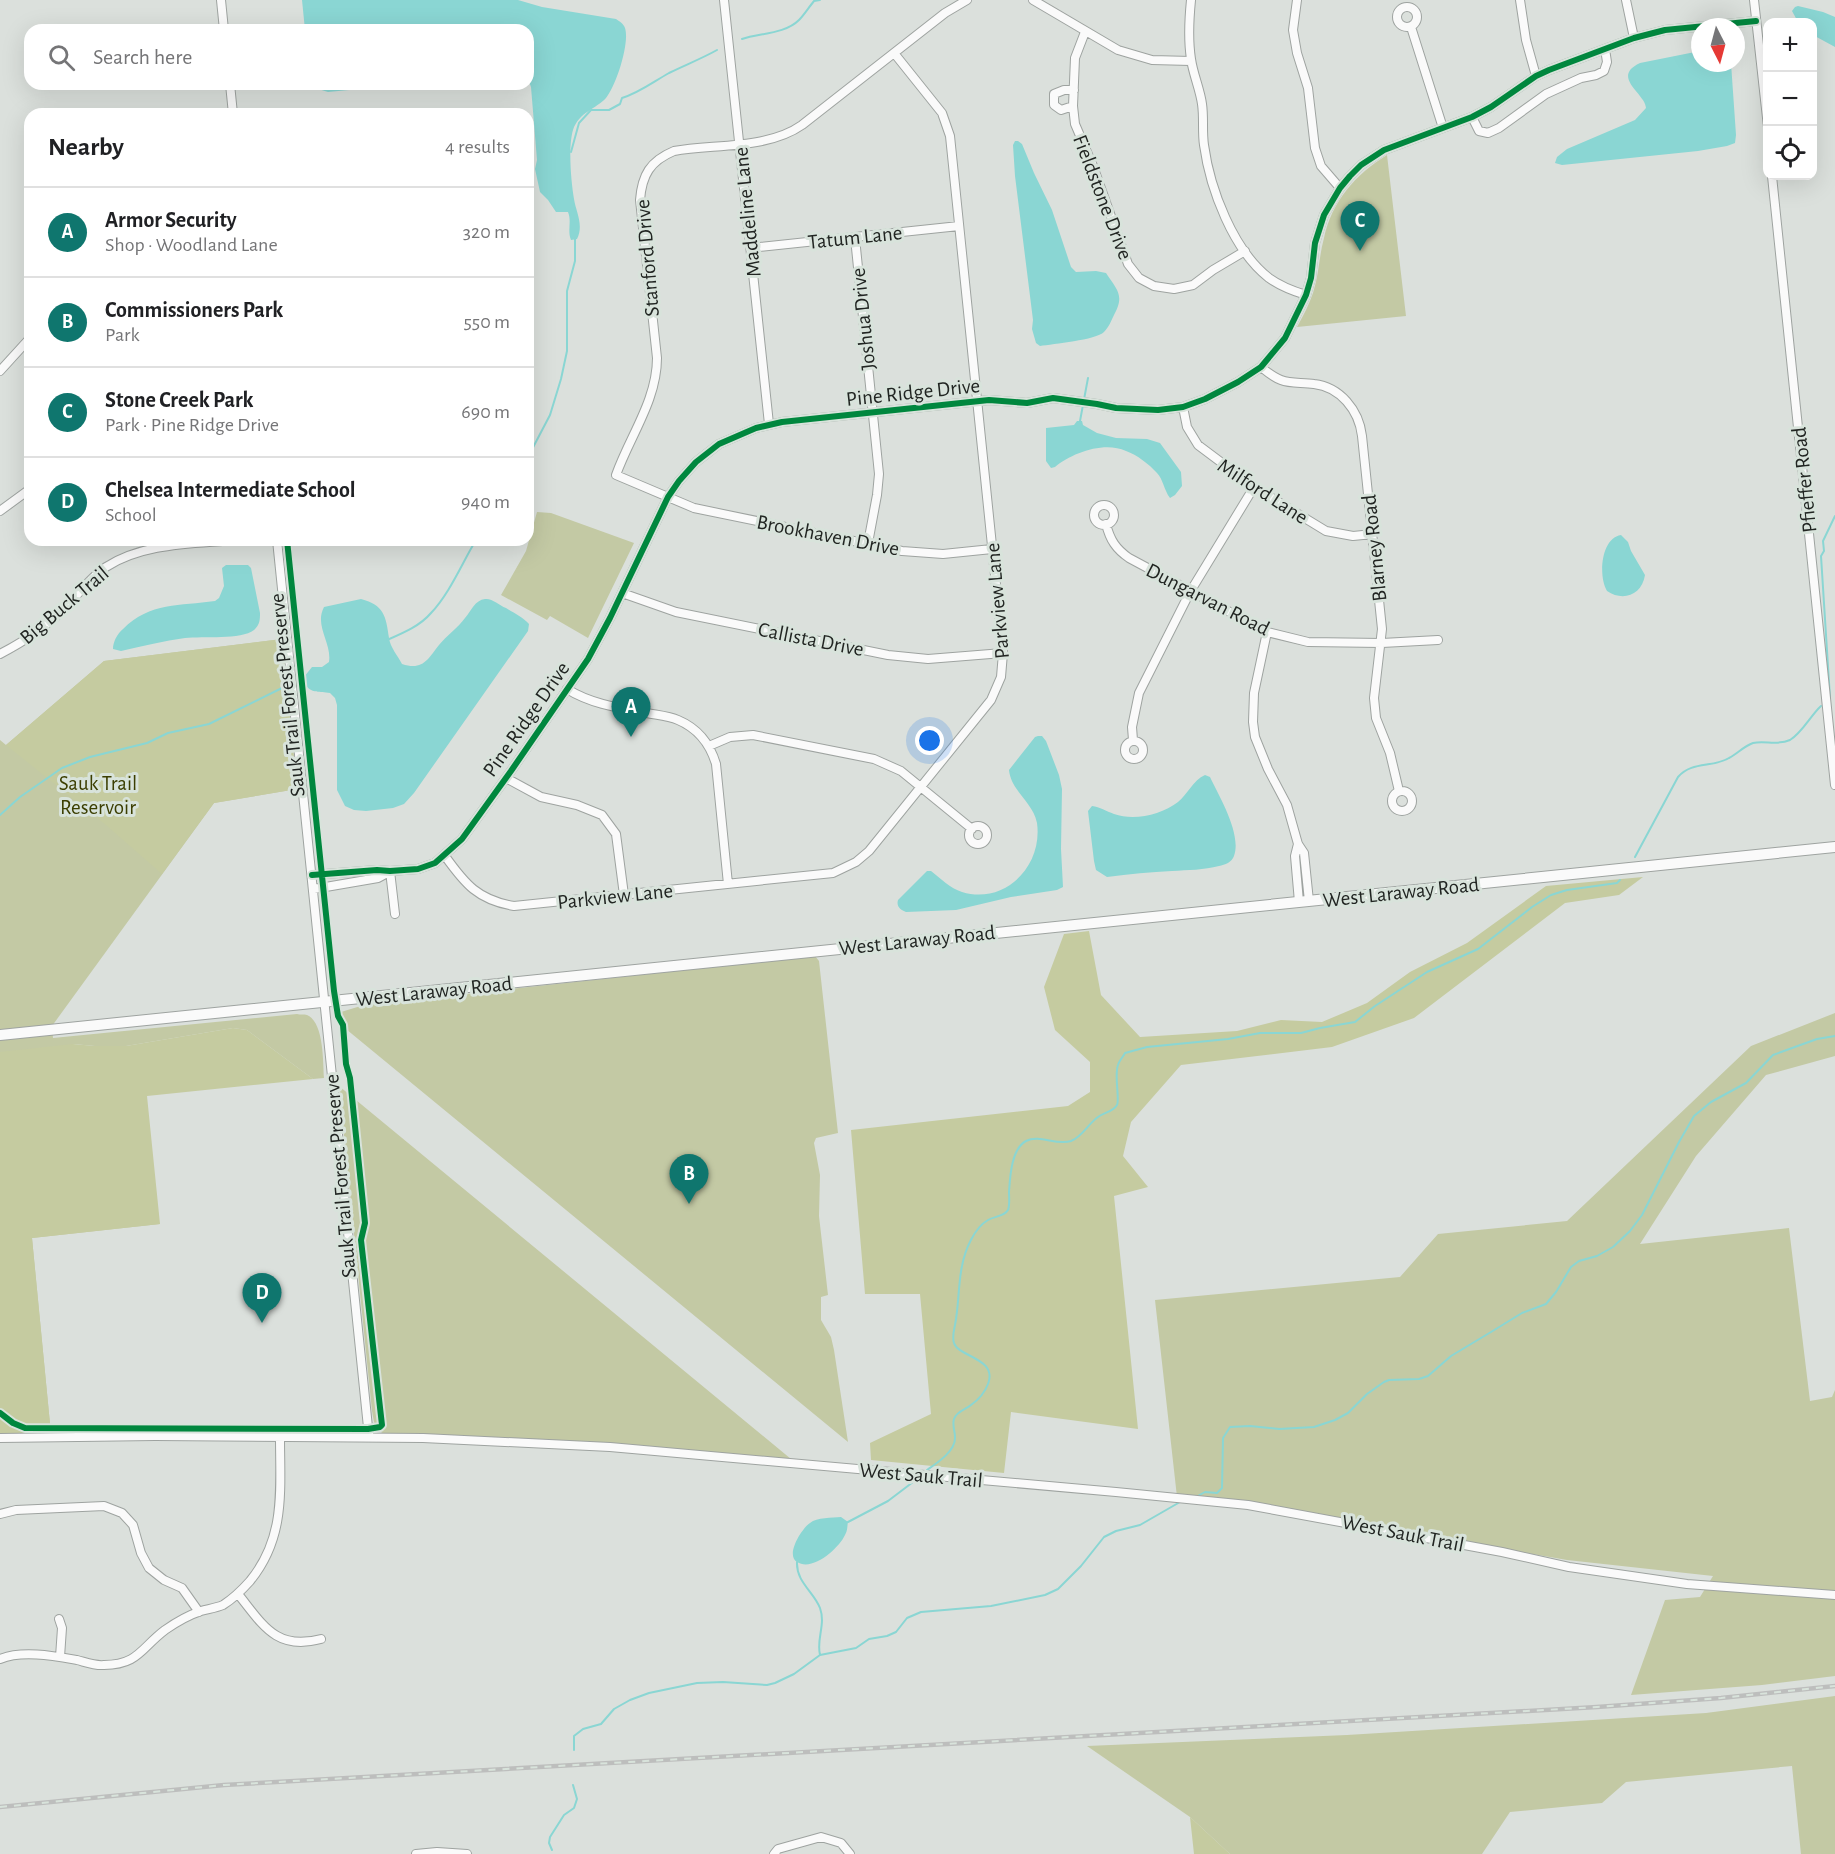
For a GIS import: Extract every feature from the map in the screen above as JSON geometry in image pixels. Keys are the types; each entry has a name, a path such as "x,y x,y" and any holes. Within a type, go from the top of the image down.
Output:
{"main road":[{"name":"West Laraway Road","path":"0,1035 1835,847"}],"street":[{"path":"221,0 223,24"},
{"name":"Maddeline Lane","path":"724,0 769,424"},
{"name":"Stanford Drive","path":"668,497 616,475 651,396 657,367 640,200 643,180 655,162 674,151 770,140 788,134 945,12 967,0"},
{"path":"1033,0 1118,50 1152,60 1191,61"},
{"path":"1191,0 1189,42 1191,61 1201,99 1204,143 1213,185 1224,215 1245,251 1269,278 1306,295"},
{"path":"1297,0 1293,30 1308,88 1315,148 1321,166 1340,188"},
{"path":"1520,0 1530,57 1536,76"},
{"path":"1626,0 1634,38"},
{"path":"1754,0 1767,126"},
{"name":"Pine Ridge Drive","path":"312,875 418,869 435,863 462,839 588,659 668,497 687,471 710,451 732,438 769,424 873,412 978,401 1027,403 1053,398 1116,408 1158,410 1183,406 1205,399 1261,367 1286,338 1306,295 1324,215 1340,188 1361,165 1394,145 1472,117 1491,107 1536,76 1634,38 1665,30 1756,21"},
{"path":"1411,27 1443,128"},
{"name":"Fieldstone Drive","path":"1085,32 1075,58 1073,106 1075,124 1093,166 1128,264 1139,278 1154,286 1174,289 1193,285 1245,251"},
{"path":"1472,117 1479,131 1488,133 1499,128 1546,94 1581,78 1604,71 1607,62 1605,49"},
{"name":"Parkview Lane","path":"445,856 472,889 486,898 498,903 523,906 825,875 849,867 869,851 991,700 1001,678 1003,653 950,136 946,119 938,107 894,53"},
{"path":"231,90 232,108"},
{"path":"1073,106 1061,110 1054,105 1054,94 1064,90 1074,90"},
{"name":"Pfieffer Road","path":"1772,180 1835,785"},
{"name":"Tatum Lane","path":"750,248 959,226"},
{"name":"Joshua Drive","path":"855,238 879,480 868,543"},
{"path":"0,371 24,345"},
{"name":"Blarney Road","path":"1261,367 1282,381 1329,387 1350,405 1361,428 1383,629 1375,709 1390,753 1399,791"},
{"name":"Milford Lane","path":"1183,406 1187,427 1205,453 1254,487 1326,531 1353,536 1373,534"},
{"path":"1132,740 1132,727 1139,693 1190,592 1254,487"},
{"path":"0,511 24,493"},
{"name":"Brookhaven Drive","path":"668,497 694,508 902,551 929,554 992,549"},
{"name":"Dungarvan Road","path":"1106,524 1112,541 1122,553 1267,632 1308,642 1382,644 1438,640"},
{"name":"Big Buck Trail","path":"0,654 18,645 44,626 65,608 94,576 116,561 145,550 181,546"},
{"path":"278,546 369,1437"},
{"name":"Callista Drive","path":"622,593 676,612 888,655 928,659 1003,653"},
{"path":"1267,632 1254,693 1255,737 1268,769 1287,805 1298,844 1304,853 1304,901"},
{"path":"567,689 593,701 676,719 693,728 709,746 717,773 728,885"},
{"path":"709,746 730,737 759,736 874,759 901,771 972,829"},
{"path":"506,777 541,797 577,805 602,815 616,834 624,896"},
{"path":"390,872 394,914"},
{"name":"Pine Ridge Drive","path":"314,889 378,878 390,872"},
{"path":"0,1659 24,1655 60,1657 102,1666 125,1663 140,1654 165,1630 199,1612 221,1606 238,1594 261,1568 276,1535 280,1500 280,1437"},
{"name":"West Sauk Trail","path":"0,1438 369,1437 610,1447 1248,1505 1502,1552 1569,1567 1687,1584 1835,1595"},
{"path":"0,1514 16,1510 104,1506 122,1513 133,1525 141,1553 149,1568 164,1580 182,1588 199,1612"},
{"path":"238,1594 266,1628 283,1641 306,1643 321,1639"},
{"path":"59,1619 62,1628 60,1657"},
{"path":"774,1854 778,1849 821,1837 841,1843 850,1854"},
{"path":"416,1854 437,1852 467,1854"}],"green space":[{"path":"1387,155 1406,316 1297,327 1313,293 1324,238 1339,200 1365,171"},
{"path":"537,512 551,513 634,543 588,638 550,616 547,620 501,595 527,546 534,546 534,523"},
{"name":"Sauk Trail Reservoir","path":"282,639 297,789 214,803 52,1026 53,1038 297,1014 306,1015 313,1019 320,1034 324,1078 313,1079 247,1030 233,1028 126,1046 73,1044 160,1224 32,1238 51,1434 0,1434 0,740 6,745 104,661"},
{"path":"282,639 297,789 214,803 162,874 106,825 6,745 104,661"},
{"path":"1643,877 1619,895 1565,903 1414,1018 1332,1047 1181,1065 1131,1122 1123,1156 1148,1187 1114,1196 1138,1429 1011,1412 1004,1473 871,1460 870,1443 931,1414 920,1294 865,1294 851,1130 1068,1106 1090,1092 1090,1062 1055,1030 1044,987 1064,934 1089,931 1101,995 1140,1037 1237,1031 1281,1020 1322,1022 1367,1003 1410,972 1467,943 1546,886"},
{"path":"815,956 819,961 838,1133 816,1138 814,1143 820,1175 819,1216 828,1295 821,1297 821,1320 831,1337 834,1350 848,1442 335,1020 341,1012 364,1005"},
{"path":"1835,1013 1835,1056 1766,1075 1696,1156 1640,1244 1789,1228 1810,1401 1832,1397 1835,1390 1835,1676 1762,1685 1631,1695 1665,1600 1700,1597 1713,1576 1567,1560 1253,1506 1177,1497 1155,1300 1400,1277 1438,1234 1567,1221 1751,1046"},
{"path":"233,1028 247,1030 313,1079 147,1096 160,1224 32,1238 51,1434 0,1434 0,1052 73,1044 126,1046"},
{"path":"339,1086 791,1459 385,1434 379,1430 375,1425 372,1411"},
{"path":"1835,1696 1835,1854 1801,1854 1792,1766 1626,1782 1602,1803 1510,1812 1482,1854 1230,1854 1190,1817 1087,1746 1347,1735 1706,1713"},
{"path":"1190,1817 1230,1854 1194,1854"}],"water":[{"path":"302,0 518,0 542,7 616,19 625,28 626,44 614,84 602,102 579,119 571,137 572,183 580,224 577,239 571,240 568,212 556,212 540,192 535,169 537,160 531,90 534,90 534,24 304,24"},
{"path":"1795,7 1823,12 1835,17 1835,47 1817,37 1817,18 1796,18 1792,11"},
{"path":"1691,53 1691,72 1732,72 1735,143 1698,151 1562,165 1555,163 1557,157 1567,149 1635,120 1646,108 1645,103 1632,86 1628,74 1640,63"},
{"path":"322,90 349,90 328,92"},
{"path":"1015,141 1022,144 1052,210 1071,267 1076,272 1106,273 1116,288 1119,297 1117,308 1107,328 1099,335 1040,346 1036,343 1032,329 1033,320 1015,176 1013,145"},
{"path":"1077,421 1082,421 1083,425 1097,433 1116,438 1147,439 1160,443 1181,472 1182,486 1170,498 1159,475 1150,466 1134,455 1117,448 1098,448 1079,453 1051,468 1046,461 1046,428 1074,425"},
{"path":"1621,535 1628,542 1645,575 1636,592 1625,596 1607,591 1602,567 1605,550 1609,543"},
{"path":"226,565 248,565 251,568 260,613 259,624 254,630 240,635 185,638 121,651 113,649 121,631 144,614 166,607 215,601 219,598 224,586 222,568"},
{"path":"361,599 369,601 382,612 387,623 392,648 402,664 409,666 420,665 428,659 442,641 482,600 493,601 529,624 528,631 414,793 404,804 393,808 366,811 354,810 345,806 337,790 337,705 335,698 330,693 311,690 305,685 304,677 312,667 322,667 329,662 321,621 324,607"},
{"path":"1038,736 1042,736 1046,741 1062,789 1063,887 956,910 906,912 901,909 898,906 898,900 927,871 931,871 962,892 978,895 993,893 1006,887 1027,867 1034,854 1037,823 1031,809 1014,784 1009,770"},
{"path":"1205,775 1210,777 1232,826 1236,847 1230,862 1202,869 1107,877 1096,870 1088,811 1092,806 1122,816 1147,816 1171,807 1197,780"},
{"path":"841,1517 848,1522 845,1535 831,1552 810,1564 803,1564 794,1559 794,1548 799,1536 807,1526 813,1521"}],"waterway":[{"path":"742,39 787,28 799,20 814,1 820,0"},
{"path":"571,152 579,123 591,110 609,110 620,104 622,98 717,50"},
{"path":"534,446 550,415 567,351 567,291 575,261 575,238"},
{"path":"1080,421 1088,378"},
{"path":"1830,698 1821,556 1824,551 1823,541 1835,516"},
{"path":"387,640 427,618 450,587 473,546"},
{"path":"0,815 20,797 62,768 90,757 147,743 168,733 209,724 286,686"},
{"path":"1635,857 1678,777 1684,772 1723,761 1753,743 1780,743 1790,740 1821,706"},
{"path":"927,1470 945,1456 952,1447 955,1437 953,1424 955,1416 969,1407 983,1393 990,1375 983,1363 962,1352 953,1341 961,1273 965,1253 971,1240 978,1228 1008,1210 1012,1164 1021,1145 1031,1139 1071,1141 1098,1117 1111,1111 1117,1105 1117,1069 1125,1053 1147,1047 1228,1039 1260,1033 1301,1033 1355,1022 1427,972 1478,949 1551,895 1567,890 1617,883 1620,880"},
{"path":"1196,1497 1205,1492 1217,1493 1222,1488 1223,1438 1230,1427 1250,1426 1279,1429 1314,1427 1335,1420 1348,1413 1367,1394 1384,1382 1428,1376 1451,1356 1522,1313 1546,1304 1571,1267 1579,1261 1597,1256 1613,1247 1630,1231 1642,1215 1694,1116 1711,1102 1746,1083 1773,1055 1817,1039 1835,1036"},
{"path":"848,1522 888,1501 917,1479"},
{"path":"574,1750 574,1736 583,1729 601,1724 614,1709 649,1693 697,1683 767,1685 794,1674 820,1655 856,1648 869,1639 896,1632 907,1618 921,1612 991,1606 1045,1595 1058,1589 1081,1566 1104,1537 1116,1531 1140,1525 1180,1502"},
{"path":"797,1562 799,1575 822,1614 820,1655"},
{"path":"552,1850 549,1843 550,1837 564,1815 574,1808 577,1799 573,1785"}],"railway":[{"path":"0,1807 224,1785 1597,1707 1721,1698 1835,1686"}],"cycle path":[{"path":"312,875 418,869 435,863 462,839 588,659 668,497 696,462 719,444 756,428 782,422 989,400 1027,403 1053,398 1116,408 1158,410 1183,407 1205,399 1261,367 1285,338 1306,295 1311,278 1315,243 1324,215 1340,188 1361,165 1384,150 1472,117 1491,107 1536,76 1634,38 1665,30 1756,21"},
{"name":"Sauk Trail Forest Preserve","path":"0,1413 13,1423 25,1428 368,1429 382,1425 361,1240 365,1223 350,1078 346,1064 343,1025 338,1016 334,991 288,546"}],"place":[{"name":"Stone Creek Park","path":"1360,251"},
{"name":"Armor Security","path":"631,737"},
{"name":"Commissioners Park","path":"689,1204"},
{"name":"Chelsea Intermediate School","path":"262,1323"}]}
